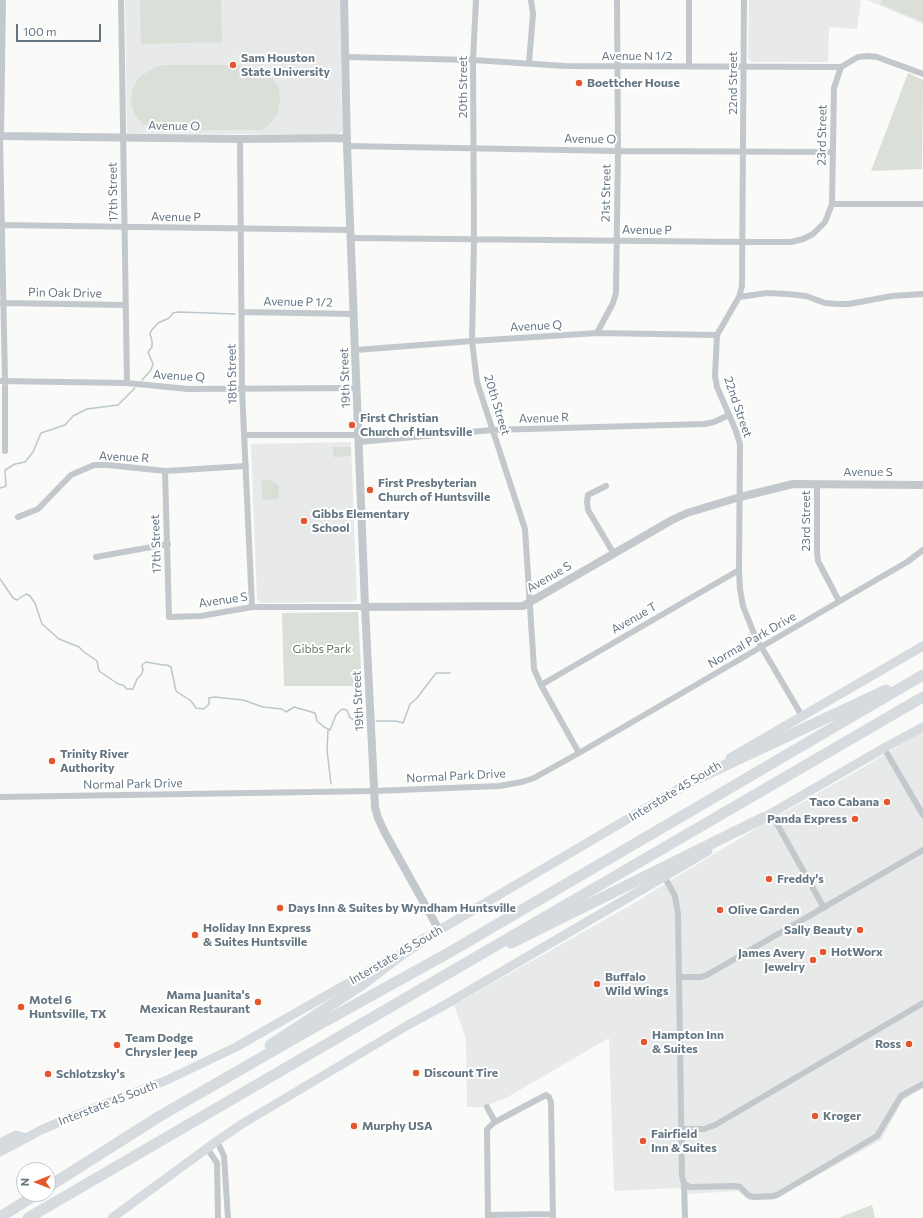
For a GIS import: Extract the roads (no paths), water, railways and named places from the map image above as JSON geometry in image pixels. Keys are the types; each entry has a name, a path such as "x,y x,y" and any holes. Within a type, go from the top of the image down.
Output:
{"highway":[{"path":"694,780 923,672"},
{"path":"56,1182 160,1116 304,1033 450,952 923,675"},
{"path":"28,1218 923,697"},
{"path":"454,969 536,932 767,816"},
{"path":"160,1116 188,1096 270,1045 363,984 424,938"},
{"path":"0,1217 23,1202"}],"main road":[{"name":"Interstate 45 South","path":"0,1152 41,1130 170,1078 236,1047 440,930 923,646"},
{"path":"112,1218 242,1124 408,1025 884,748 923,727"},
{"path":"0,1143 16,1135 27,1138"}],"street":[{"path":"2,0 0,136 3,381 6,451"},
{"name":"17th Street","path":"121,0 127,383"},
{"name":"19th Street","path":"344,0 347,142 365,607 375,807 382,827 440,930"},
{"name":"20th Street","path":"476,0 473,60 474,239 472,341 477,382 525,529 534,669 541,685 579,753"},
{"path":"530,63 533,14 531,0"},
{"name":"21st Street","path":"597,333 613,303 616,293 618,67 616,0"},
{"path":"689,0 689,66"},
{"name":"22nd Street","path":"744,0 742,286 739,297 717,335 715,376 717,387 740,444 739,570 743,606 749,623 802,716"},
{"path":"841,67 858,57 867,56 877,57 923,74"},
{"name":"Avenue N 1/2","path":"345,57 473,60 565,66 841,67"},
{"name":"23rd Street","path":"832,204 834,88 841,67"},
{"name":"Avenue O","path":"0,136 240,139 347,142 474,149 833,152"},
{"name":"18th Street","path":"240,139 242,388 252,608"},
{"path":"832,204 923,204"},
{"name":"Avenue P","path":"1,226 241,229 474,239 791,242 813,234 825,222 832,204"},
{"path":"739,297 767,293 788,294 806,296 825,303 850,304 892,296 923,294"},
{"name":"Pin Oak Drive","path":"2,303 126,305"},
{"name":"Avenue P 1/2","path":"242,312 354,314"},
{"name":"Avenue Q","path":"356,350 597,333 717,335"},
{"name":"Avenue Q","path":"3,381 127,383 188,389 357,388"},
{"name":"Avenue R","path":"245,435 359,438 492,430 705,424 714,422 729,415"},
{"name":"Avenue R","path":"18,517 38,509 71,475 94,465 165,471 246,466"},
{"name":"17th Street","path":"165,471 169,617"},
{"name":"Avenue S","path":"169,617 201,616 252,608 523,606 672,520 687,513 740,497 793,484 923,484"},
{"name":"23rd Street","path":"817,484 818,560 839,602"},
{"path":"606,486 588,495 587,502 588,510 614,554"},
{"path":"96,557 168,544"},
{"name":"Normal Park Drive","path":"0,797 374,791 492,787 534,778 839,602 907,562 923,550"},
{"name":"Avenue T","path":"541,685 739,570"},
{"path":"884,748 923,815"},
{"path":"767,816 824,908"},
{"path":"679,977 701,977 707,975 923,850"},
{"path":"664,876 675,896 677,905 682,1176 684,1184 685,1218"},
{"path":"681,1129 704,1129 715,1125 923,1003"},
{"path":"684,1184 690,1187 735,1186 740,1187 748,1195 753,1197 773,1196 877,1136 901,1096 923,1084"},
{"path":"543,1095 549,1097 551,1102 553,1216 488,1216 486,1135 489,1126 543,1095"},
{"path":"487,1107 495,1122"},
{"path":"217,1141 224,1156 228,1218"},
{"path":"208,1148 217,1163 218,1218"}],"waterway":[{"path":"142,380 151,370 153,364 148,352 152,347 150,334 158,323 169,318 173,313 179,312 235,314"},
{"path":"0,488 6,486 5,470 15,464 25,462 33,452 41,433 65,425 73,416 87,409 118,405 135,388"},
{"path":"0,579 13,598 17,600 26,594 30,596 35,603 42,624 59,639 79,647 97,661 99,671 118,684 123,685 127,689 133,689 143,670 142,665 146,662 171,667 176,691 191,701 196,708 204,709 209,704 209,698 214,697 243,700 263,707 282,709 286,712 294,707 315,713 317,721 330,730 336,715 342,709 347,710 350,718 360,722"},
{"path":"376,721 396,721 403,723 410,704 417,698 436,673 450,673"},
{"path":"328,730 327,750 331,784"}],"place":[{"name":"Sam Houston State University","path":"233,65"},
{"name":"Boettcher House","path":"579,83"},
{"name":"First Christian Church of Huntsville","path":"352,425"},
{"name":"First Presbyterian Church of Huntsville","path":"370,490"},
{"name":"Gibbs Elementary School","path":"304,521"},
{"name":"Trinity River Authority","path":"52,761"},
{"name":"Taco Cabana","path":"887,802"},
{"name":"Panda Express","path":"855,819"},
{"name":"Freddy's","path":"769,879"},
{"name":"Days Inn & Suites by Wyndham Huntsville","path":"280,908"},
{"name":"Olive Garden","path":"720,910"},
{"name":"Sally Beauty","path":"860,930"},
{"name":"Holiday Inn Express & Suites Huntsville","path":"195,935"},
{"name":"HotWorx","path":"823,952"},
{"name":"James Avery Jewelry","path":"813,960"},
{"name":"Buffalo Wild Wings","path":"597,984"},
{"name":"Mama Juanita's Mexican Restaurant","path":"258,1002"},
{"name":"Motel 6 Huntsville, TX","path":"21,1007"},
{"name":"Hampton Inn & Suites","path":"644,1042"},
{"name":"Ross","path":"909,1044"},
{"name":"Team Dodge Chrysler Jeep","path":"117,1045"},
{"name":"Discount Tire","path":"416,1073"},
{"name":"Schlotzsky's","path":"48,1074"},
{"name":"Kroger","path":"815,1116"},
{"name":"Murphy USA","path":"354,1126"},
{"name":"Fairfield Inn & Suites","path":"643,1141"}],"park label":[{"name":"Gibbs Park","path":"322,649"}]}
